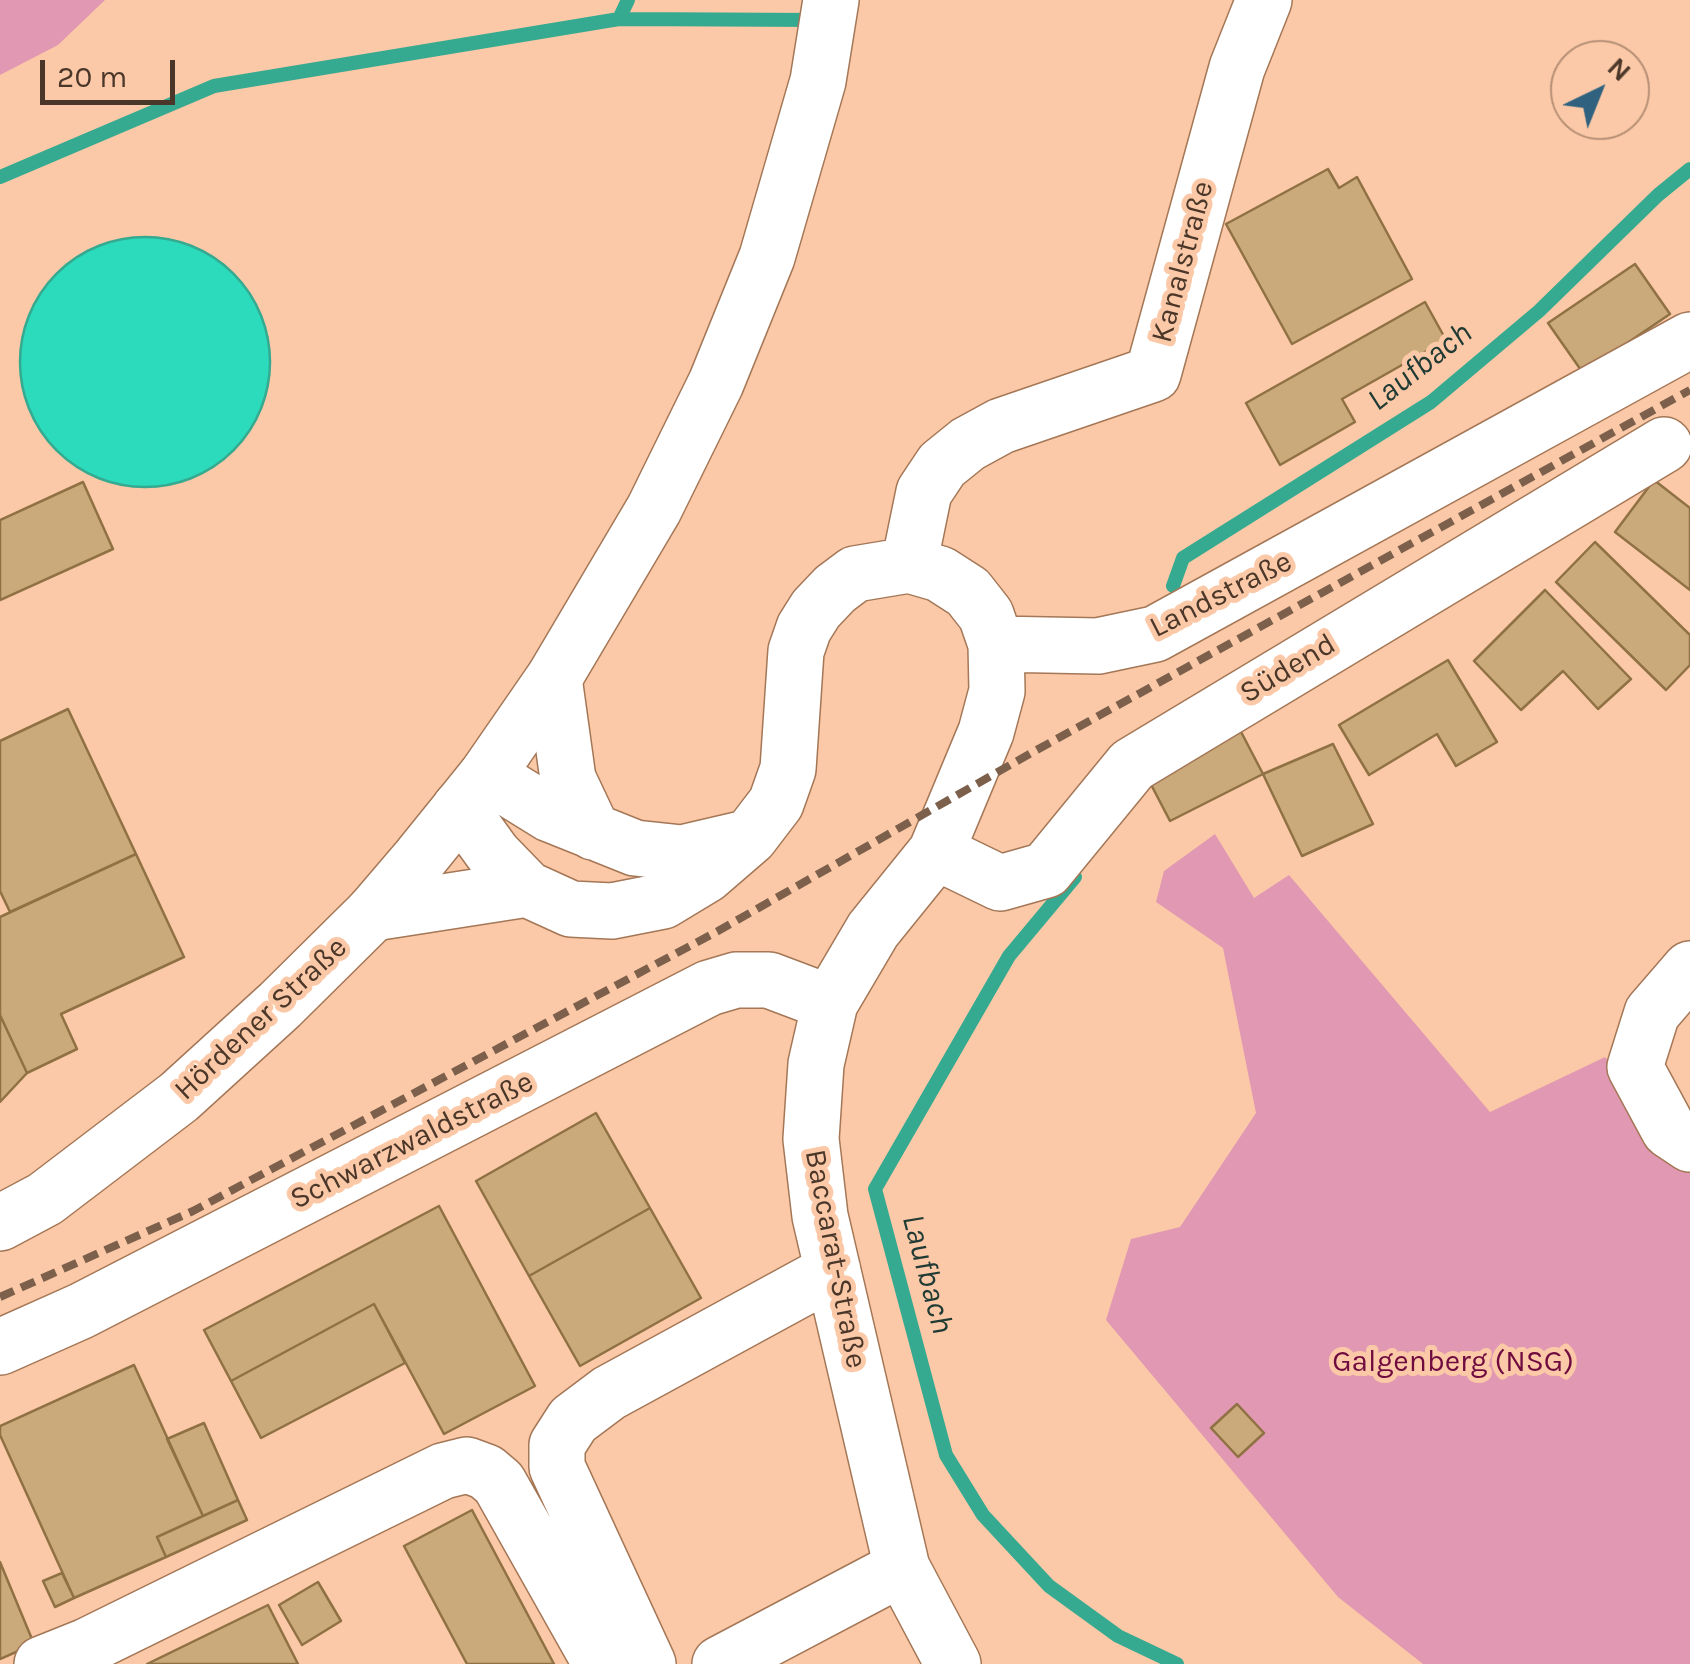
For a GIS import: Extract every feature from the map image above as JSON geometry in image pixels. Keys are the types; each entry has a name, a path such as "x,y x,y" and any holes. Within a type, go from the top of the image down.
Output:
{"street":[{"name":"Hördener Straße","path":"0,1223 45,1199 179,1097 280,1006 373,912 474,791 554,678 654,509 716,383 767,257 818,81 831,0"},
{"name":"Kanalstraße","path":"908,565 924,492 942,465 968,444 1000,426 1153,374 1237,68 1264,0"},
{"name":"Landstraße","path":"996,644 1098,646 1156,634 1690,340"},
{"name":"Südend","path":"936,852 1000,883 1046,870 1132,765 1664,445"},
{"path":"474,791 494,855 527,890 571,909 612,911 662,901 706,875 750,837 776,803 788,769 796,651 816,608 855,574 908,565 940,574 968,592 986,615 996,644"},
{"name":"Baccarat-Straße","path":"954,1664 902,1568 820,1216 811,1138 816,1064 830,1003 873,930 936,852 986,732 997,691 996,644"},
{"path":"554,678 568,778 592,832"},
{"path":"474,791 550,814 636,848 682,853 750,837"},
{"path":"373,912 527,890"},
{"path":"1690,968 1652,1013 1635,1067 1669,1130 1690,1144"},
{"name":"Schwarzwaldstraße","path":"0,1347 81,1310 709,988 736,980 769,980 830,1003"},
{"path":"648,1664 556,1467 557,1445 573,1420 609,1393 833,1271"},
{"path":"42,1664 87,1646 443,1471 467,1464 499,1483 602,1664"},
{"path":"720,1664 902,1568"}],"green space":[{"path":"0,0 105,0 58,45 0,75"},
{"name":"Galgenberg (NSG)","path":"1215,834 1254,898 1289,875 1490,1112 1605,1057 1665,1129 1690,1143 1690,1664 1423,1664 1338,1597 1106,1320 1131,1239 1180,1227 1256,1113 1223,948 1156,902 1164,871"}],"water":[{"path":"145,237 193,246 234,273 261,314 270,362 261,410 234,451 193,478 145,487 97,478 56,451 29,410 20,362 29,314 56,273 97,246"}],"building":[{"path":"1328,169 1339,188 1357,177 1412,279 1292,344 1226,224"},
{"path":"1635,264 1670,314 1583,373 1548,323"},
{"path":"1425,302 1446,340 1342,399 1355,422 1280,465 1246,403"},
{"path":"1654,480 1690,508 1690,590 1615,532"},
{"path":"83,482 113,549 0,600 0,520"},
{"path":"1595,542 1690,635 1690,665 1666,690 1556,582"},
{"path":"1545,590 1631,679 1598,709 1563,671 1521,710 1474,661"},
{"path":"1448,660 1497,742 1456,766 1437,734 1369,775 1339,725"},
{"path":"68,709 136,854 10,912 0,891 0,741"},
{"path":"1238,726 1263,774 1170,821 1145,773"},
{"path":"1333,744 1373,824 1302,856 1263,774"},
{"path":"136,854 184,957 61,1014 77,1049 27,1073 0,1015 0,917"},
{"path":"0,1015 27,1073 0,1102"},
{"path":"596,1113 650,1208 529,1276 476,1181"},
{"path":"439,1206 535,1386 444,1434 374,1304 231,1381 204,1330"},
{"path":"650,1208 701,1298 580,1366 529,1276"},
{"path":"374,1304 405,1363 261,1438 231,1381"},
{"path":"134,1365 203,1516 157,1537 166,1557 74,1598 0,1435 0,1426"},
{"path":"1237,1404 1264,1433 1238,1457 1211,1428"},
{"path":"204,1423 238,1500 203,1516 167,1439"},
{"path":"238,1500 247,1520 166,1557 157,1537"},
{"path":"472,1510 554,1664 467,1664 404,1546"},
{"path":"0,1562 34,1644 0,1659"},
{"path":"62,1573 74,1598 55,1607 43,1581"},
{"path":"318,1582 341,1621 302,1645 279,1605"},
{"path":"268,1605 298,1664 147,1664"}],"waterway":[{"path":"0,177 214,86 619,19 628,0"},
{"path":"619,19 818,20"},
{"name":"Laufbach","path":"1173,586 1183,558 1431,402 1539,311 1690,169"},
{"name":"Laufbach","path":"1075,877 1009,956 875,1189 946,1455 983,1515 1049,1586 1118,1636 1177,1664"}],"railway":[{"path":"0,1297 193,1211 718,931 1033,752 1690,390"}]}
